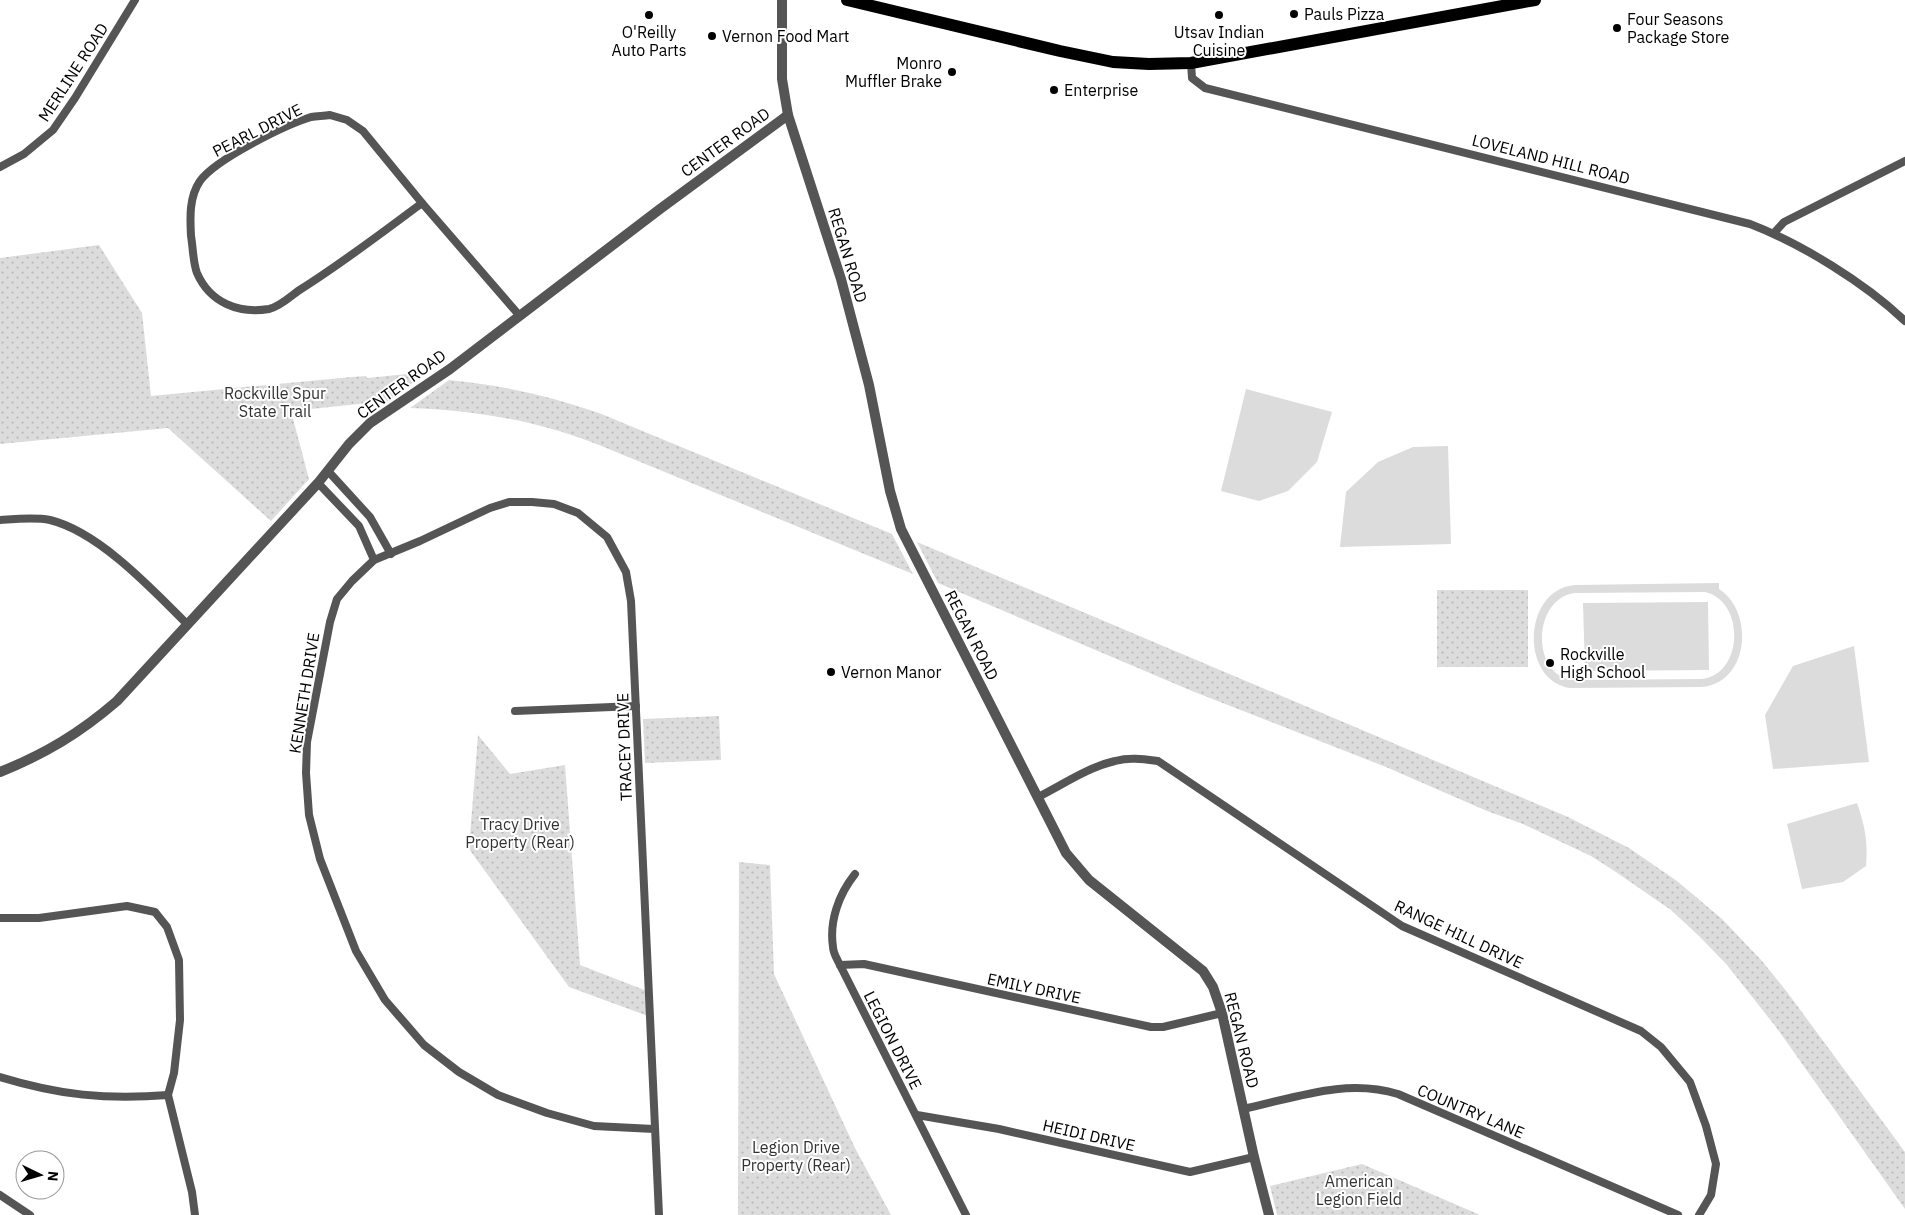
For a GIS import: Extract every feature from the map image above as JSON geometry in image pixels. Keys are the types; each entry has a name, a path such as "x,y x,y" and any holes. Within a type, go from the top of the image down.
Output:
{"main road":[{"path":"847,0 1060,51 1113,62 1149,64 1192,63 1535,0"}],"street":[{"name":"MERLINE ROAD","path":"0,167 24,154 53,130 75,98 135,0"},
{"name":"REGAN ROAD","path":"782,0 782,79 788,115 841,279 869,384 890,491 901,529 1066,853 1090,880 1203,971 1213,987 1222,1014 1269,1215"},
{"name":"LOVELAND HILL ROAD","path":"1192,63 1192,78 1205,88 1750,224 1774,233"},
{"name":"PEARL DRIVE","path":"422,203 330,270 272,309 248,311 225,305 208,290 197,273 189,216 200,182 212,168 228,157 306,119 330,115 347,120 362,130 518,315"},
{"name":"CENTER ROAD","path":"0,772 24,763 60,744 90,724 117,701 318,483 370,423 450,369 518,315 788,115"},
{"path":"1905,162 1784,222 1774,233 1793,242 1837,270 1879,299 1905,321"},
{"path":"328,470 370,517 391,554"},
{"path":"318,483 359,526 374,560"},
{"name":"TRACEY DRIVE","path":"374,560 490,508 509,502 532,502 554,504 578,513 607,537 626,572 631,601 659,1215"},
{"path":"0,520 21,518 50,520 98,542 187,624"},
{"name":"KENNETH DRIVE","path":"374,560 337,599 330,622 307,742 306,773 309,815 320,859 356,951 386,1000 424,1045 459,1072 498,1095 547,1113 594,1126 654,1129"},
{"path":"515,711 636,706"},
{"name":"RANGE HILL DRIVE","path":"1038,797 1091,770 1115,761 1137,758 1158,761 1402,926 1641,1030 1661,1047 1690,1082 1706,1126 1716,1164 1711,1195 1699,1215"},
{"name":"LEGION DRIVE","path":"855,874 843,888 833,922 832,948 966,1215"},
{"path":"0,918 39,918 127,906 155,912 167,927 179,960 180,1020 174,1073 168,1095 192,1192 195,1215"},
{"name":"EMILY DRIVE","path":"840,965 864,964 1151,1027 1163,1027 1222,1014"},
{"path":"0,1077 70,1094 127,1098 168,1095"},
{"name":"COUNTRY LANE","path":"1243,1109 1319,1092 1348,1088 1382,1090 1406,1098 1678,1215"},
{"name":"HEIDI DRIVE","path":"916,1115 999,1129 1190,1172 1254,1157"},
{"path":"0,1195 30,1215"}],"green space":[{"name":"Rockville Spur State Trail","path":"99,245 142,313 151,396 352,377 366,376 367,378 427,372 388,401 291,411 309,479 271,521 168,428 0,444 0,258"},
{"path":"449,380 525,392 599,413 892,534 913,574 599,445 553,429 483,414 410,408"},
{"path":"1246,389 1332,412 1317,462 1288,491 1259,501 1221,491"},
{"path":"1448,446 1451,544 1340,547 1346,492 1378,462 1413,447"},
{"path":"917,542 1568,817 1629,848 1677,881 1722,919 1762,961 1787,992 1905,1152 1905,1209 1776,1027 1727,965 1671,910 1613,870 1591,856 1523,824 1487,811 1386,767 1192,691 938,583"},
{"path":"1719,583 1719,589 1731,600 1738,614 1742,629 1741,646 1737,661 1729,674 1717,683 1701,687 1570,688 1553,681 1542,669 1535,653 1534,635 1537,617 1545,602 1558,590 1575,585","holes":["1705,592 1718,598 1727,609 1733,622 1732,652 1726,665 1716,674 1702,679 1572,680 1558,675 1549,665 1543,651 1542,636 1545,621 1551,608 1561,598 1575,593"]},
{"path":"1437,590 1528,590 1528,667 1437,667"},
{"path":"1708,602 1709,670 1585,671 1583,603"},
{"path":"1854,646 1869,762 1773,769 1765,715 1793,666"},
{"path":"719,716 721,760 645,763 643,719"},
{"name":"Tracy Drive Property (Rear)","path":"478,735 510,774 565,765 580,965 647,991 648,1016 569,987 469,849"},
{"path":"1857,803 1865,834 1867,849 1866,866 1843,882 1802,889 1787,824"},
{"name":"Legion Drive Property (Rear)","path":"739,862 770,865 774,974 855,1148 891,1215 738,1215"},
{"name":"American Legion Field","path":"1362,1164 1480,1215 1277,1215 1270,1186"}],"place":[{"name":"Pauls Pizza","path":"1294,14"},
{"name":"O'Reilly Auto Parts","path":"649,15"},
{"name":"Utsav Indian Cuisine","path":"1219,15"},
{"name":"Four Seasons Package Store","path":"1617,28"},
{"name":"Vernon Food Mart","path":"712,36"},
{"name":"Monro Muffler Brake","path":"952,72"},
{"name":"Enterprise","path":"1054,90"},
{"name":"Rockville High School","path":"1550,663"},
{"name":"Vernon Manor","path":"831,672"}]}
